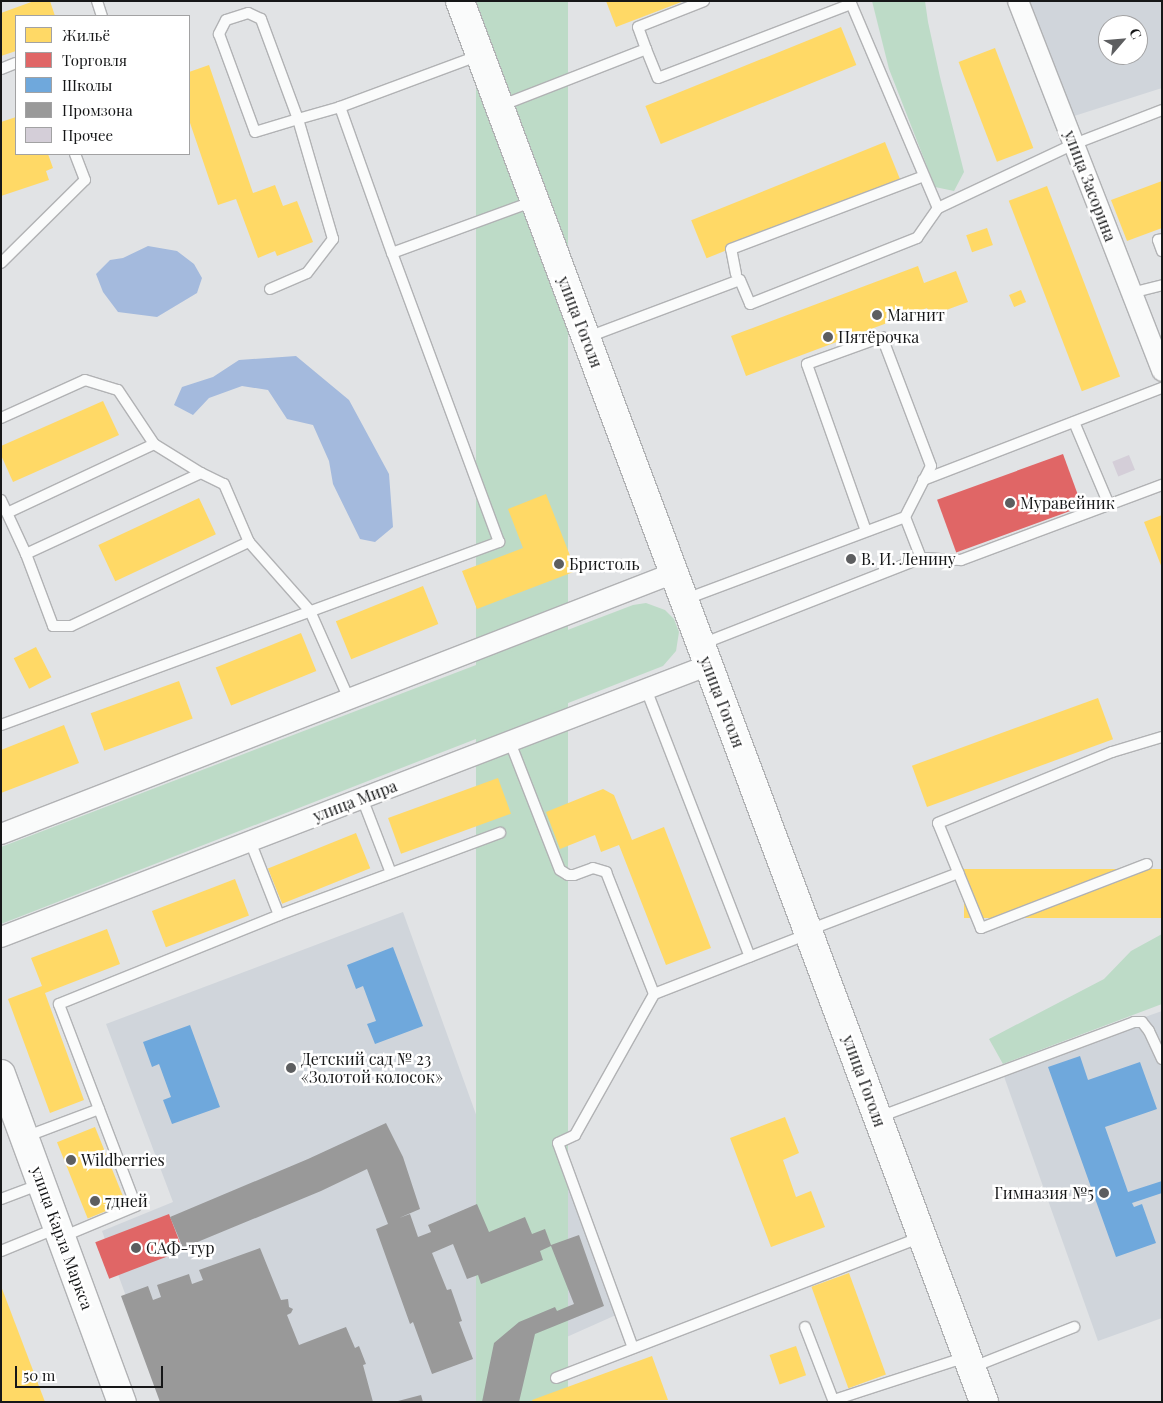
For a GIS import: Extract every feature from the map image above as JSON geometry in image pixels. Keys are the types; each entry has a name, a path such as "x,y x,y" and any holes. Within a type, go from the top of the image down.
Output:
{"main road":[{"name":"улица Гоголя","path":"460,1 984,1402"},
{"name":"улица Карла Маркса","path":"1,1074 122,1402"}],"street":[{"name":"улица Засорина","path":"1018,1 1162,371"},
{"path":"1,834 674,573"},
{"name":"улица Мира","path":"1,937 646,689 705,655"}],"lane":[{"path":"97,1 102,15"},
{"path":"704,1 638,27 658,78 851,2 938,208"},
{"path":"270,289 307,273 333,239 298,119 261,19 248,13 226,20 220,34 255,132 298,119 340,107 480,55"},
{"path":"500,107 646,49"},
{"path":"1,69 15,63"},
{"path":"1,725 499,542 340,107"},
{"path":"586,338 740,280 750,304 917,238 938,208 1074,144 1162,110"},
{"path":"1,263 85,180 75,155"},
{"path":"736,274 731,249 924,176"},
{"path":"392,253 535,200"},
{"path":"1162,238 1158,240 1162,251"},
{"path":"1131,293 1162,285"},
{"path":"684,599 905,517 930,466 882,337 807,364 866,531"},
{"path":"1,418 85,380 118,390 154,444 224,484 249,542 310,611 349,699"},
{"path":"923,480 1162,388"},
{"path":"1074,422 1109,504"},
{"path":"7,513 154,444"},
{"path":"26,554 202,473"},
{"path":"705,655 921,558 961,560 1162,484"},
{"path":"1,500 26,554 53,626 71,626 249,542"},
{"path":"905,517 921,558"},
{"path":"646,689 750,957"},
{"path":"1147,864 981,928 938,823 1112,752 1162,737"},
{"path":"510,742 560,870 568,875 574,875 593,868 606,872 654,994"},
{"path":"362,798 391,874"},
{"path":"1,1251 136,1206 59,1004 279,915 500,833"},
{"path":"250,841 279,915"},
{"path":"633,1348 558,1143 575,1134 654,994 958,874"},
{"path":"878,1118 1134,1022 1142,1022 1149,1031 1162,1059"},
{"path":"24,1138 99,1109"},
{"path":"1,1199 42,1184"},
{"path":"556,1378 922,1236"},
{"path":"805,1328 834,1401 969,1362 1074,1327"}],"shaded area":[{"path":"1026,1 1162,1 1162,88 1071,117"},
{"path":"403,912 478,1120 537,1098 616,1315 542,1348 526,1402 165,1402 102,1231 173,1202 106,1024"},
{"name":"Гимназия №5","path":"1162,1011 1162,1318 1098,1341 1001,1068"}],"green space":[{"path":"476,1 568,1 568,1402 476,1402"},
{"path":"872,1 925,1 940,77 964,172 954,191 935,187 889,69"},
{"path":"646,603 665,610 674,619 679,632 676,651 663,666 1,924 1,847 633,605"},
{"path":"1162,934 1162,1004 1003,1064 989,1039 1104,979 1131,951"}],"water":[{"path":"148,246 177,251 194,264 202,278 197,293 157,317 118,312 103,292 96,274 110,260 123,258"},
{"path":"296,356 349,400 389,474 393,527 375,542 360,539 333,484 329,461 313,425 287,419 268,390 242,386 209,398 193,415 174,405 182,387 213,377 239,360"}],"building: Жильё":[{"path":"34,1 50,1 55,15 15,15 15,51 1,56 1,13"},
{"path":"606,1 684,1 616,27"},
{"path":"841,27 856,65 661,144 645,106"},
{"path":"995,48 1033,148 997,162 959,62"},
{"path":"209,65 253,193 275,185 283,206 297,201 313,242 277,256 275,251 258,258 236,199 218,205 190,123 190,72"},
{"path":"15,117 15,155 48,155 53,168 46,171 49,180 1,196 1,122"},
{"path":"885,142 900,180 707,258 691,220"},
{"path":"1162,181 1162,228 1127,241 1111,200"},
{"path":"1047,186 1120,376 1082,391 1009,201"},
{"path":"987,228 993,245 972,252 966,235"},
{"path":"918,266 924,283 956,271 968,302 930,316 927,308 746,376 731,336"},
{"path":"1021,290 1026,302 1014,307 1009,295"},
{"path":"103,401 119,435 13,482 1,455 1,446"},
{"path":"546,494 576,571 477,609 462,571 523,548 508,509"},
{"path":"199,498 216,534 115,581 98,545"},
{"path":"1162,515 1162,568 1144,522"},
{"path":"423,586 438,624 351,659 336,621"},
{"path":"301,633 316,671 231,705 216,667"},
{"path":"36,647 51,677 29,689 14,658"},
{"path":"179,681 193,719 104,751 91,713"},
{"path":"1098,698 1113,739 927,807 912,766"},
{"path":"64,725 79,763 1,793 1,750"},
{"path":"498,778 511,814 401,854 388,818"},
{"path":"603,789 614,795 632,840 664,827 711,948 666,965 619,845 601,852 595,835 560,849 546,812"},
{"path":"356,833 370,868 282,904 268,869"},
{"path":"964,869 1162,869 1162,918 964,918"},
{"path":"235,879 249,915 166,947 152,911"},
{"path":"107,929 120,964 45,993 84,1100 50,1113 8,999 42,986 31,958"},
{"path":"785,1117 799,1153 783,1160 796,1197 811,1191 825,1227 771,1247 730,1138"},
{"path":"95,1127 126,1203 88,1218 57,1142"},
{"path":"849,1273 886,1374 848,1388 811,1287"},
{"path":"1,1286 45,1402 1,1402"},
{"path":"796,1346 806,1375 780,1384 770,1355"},
{"path":"652,1356 668,1400 533,1402 532,1400"}],"building: Торговля":[{"name":"Муравейник","path":"1063,454 1082,507 956,552 937,500"},
{"path":"169,1214 183,1250 109,1279 95,1242"}],"building: Школы":[{"path":"393,947 423,1026 375,1044 367,1024 376,1021 363,986 356,989 347,965"},
{"path":"190,1025 220,1107 172,1124 163,1100 171,1097 159,1064 152,1067 143,1042"},
{"path":"1080,1056 1088,1080 1140,1062 1157,1109 1105,1127 1128,1192 1162,1181 1162,1193 1132,1203 1134,1207 1142,1204 1156,1243 1116,1257 1048,1067"}],"building: Промзона":[{"path":"386,1123 403,1157 420,1209 399,1218 410,1214 418,1237 431,1232 428,1225 477,1204 489,1232 525,1217 532,1234 545,1229 551,1245 579,1235 604,1306 535,1334 519,1402 482,1402 494,1343 519,1322 555,1307 557,1311 574,1304 551,1246 540,1251 543,1260 481,1284 478,1275 467,1279 453,1244 432,1253 447,1290 451,1289 462,1321 459,1322 473,1359 432,1374 413,1322 410,1324 376,1229 388,1224 367,1169 321,1191 183,1248 170,1217 308,1159"},
{"path":"260,1248 281,1300 288,1299 289,1307 293,1309 287,1315 299,1345 346,1327 355,1348 359,1346 366,1364 363,1365 373,1402 160,1402 121,1296 148,1286 153,1300 161,1297 157,1285 189,1274 192,1284 203,1280 199,1270"},
{"path":"421,1395 423,1402 398,1402 398,1401"}],"building: Прочее":[{"path":"1129,455 1135,470 1118,477 1112,462"}],"place":[{"name":"Магнит","path":"877,315"},
{"name":"Пятёрочка","path":"828,337"},
{"name":"Муравейник","path":"1010,503"},
{"name":"В. И. Ленину","path":"851,559"},
{"name":"Бристоль","path":"559,564"},
{"name":"Детский сад № 23 «Золотой колосок»","path":"291,1068"},
{"name":"Wildberries","path":"71,1160"},
{"name":"Гимназия №5","path":"1104,1193"},
{"name":"7дней","path":"95,1201"},
{"name":"САФ-тур","path":"136,1248"}]}
